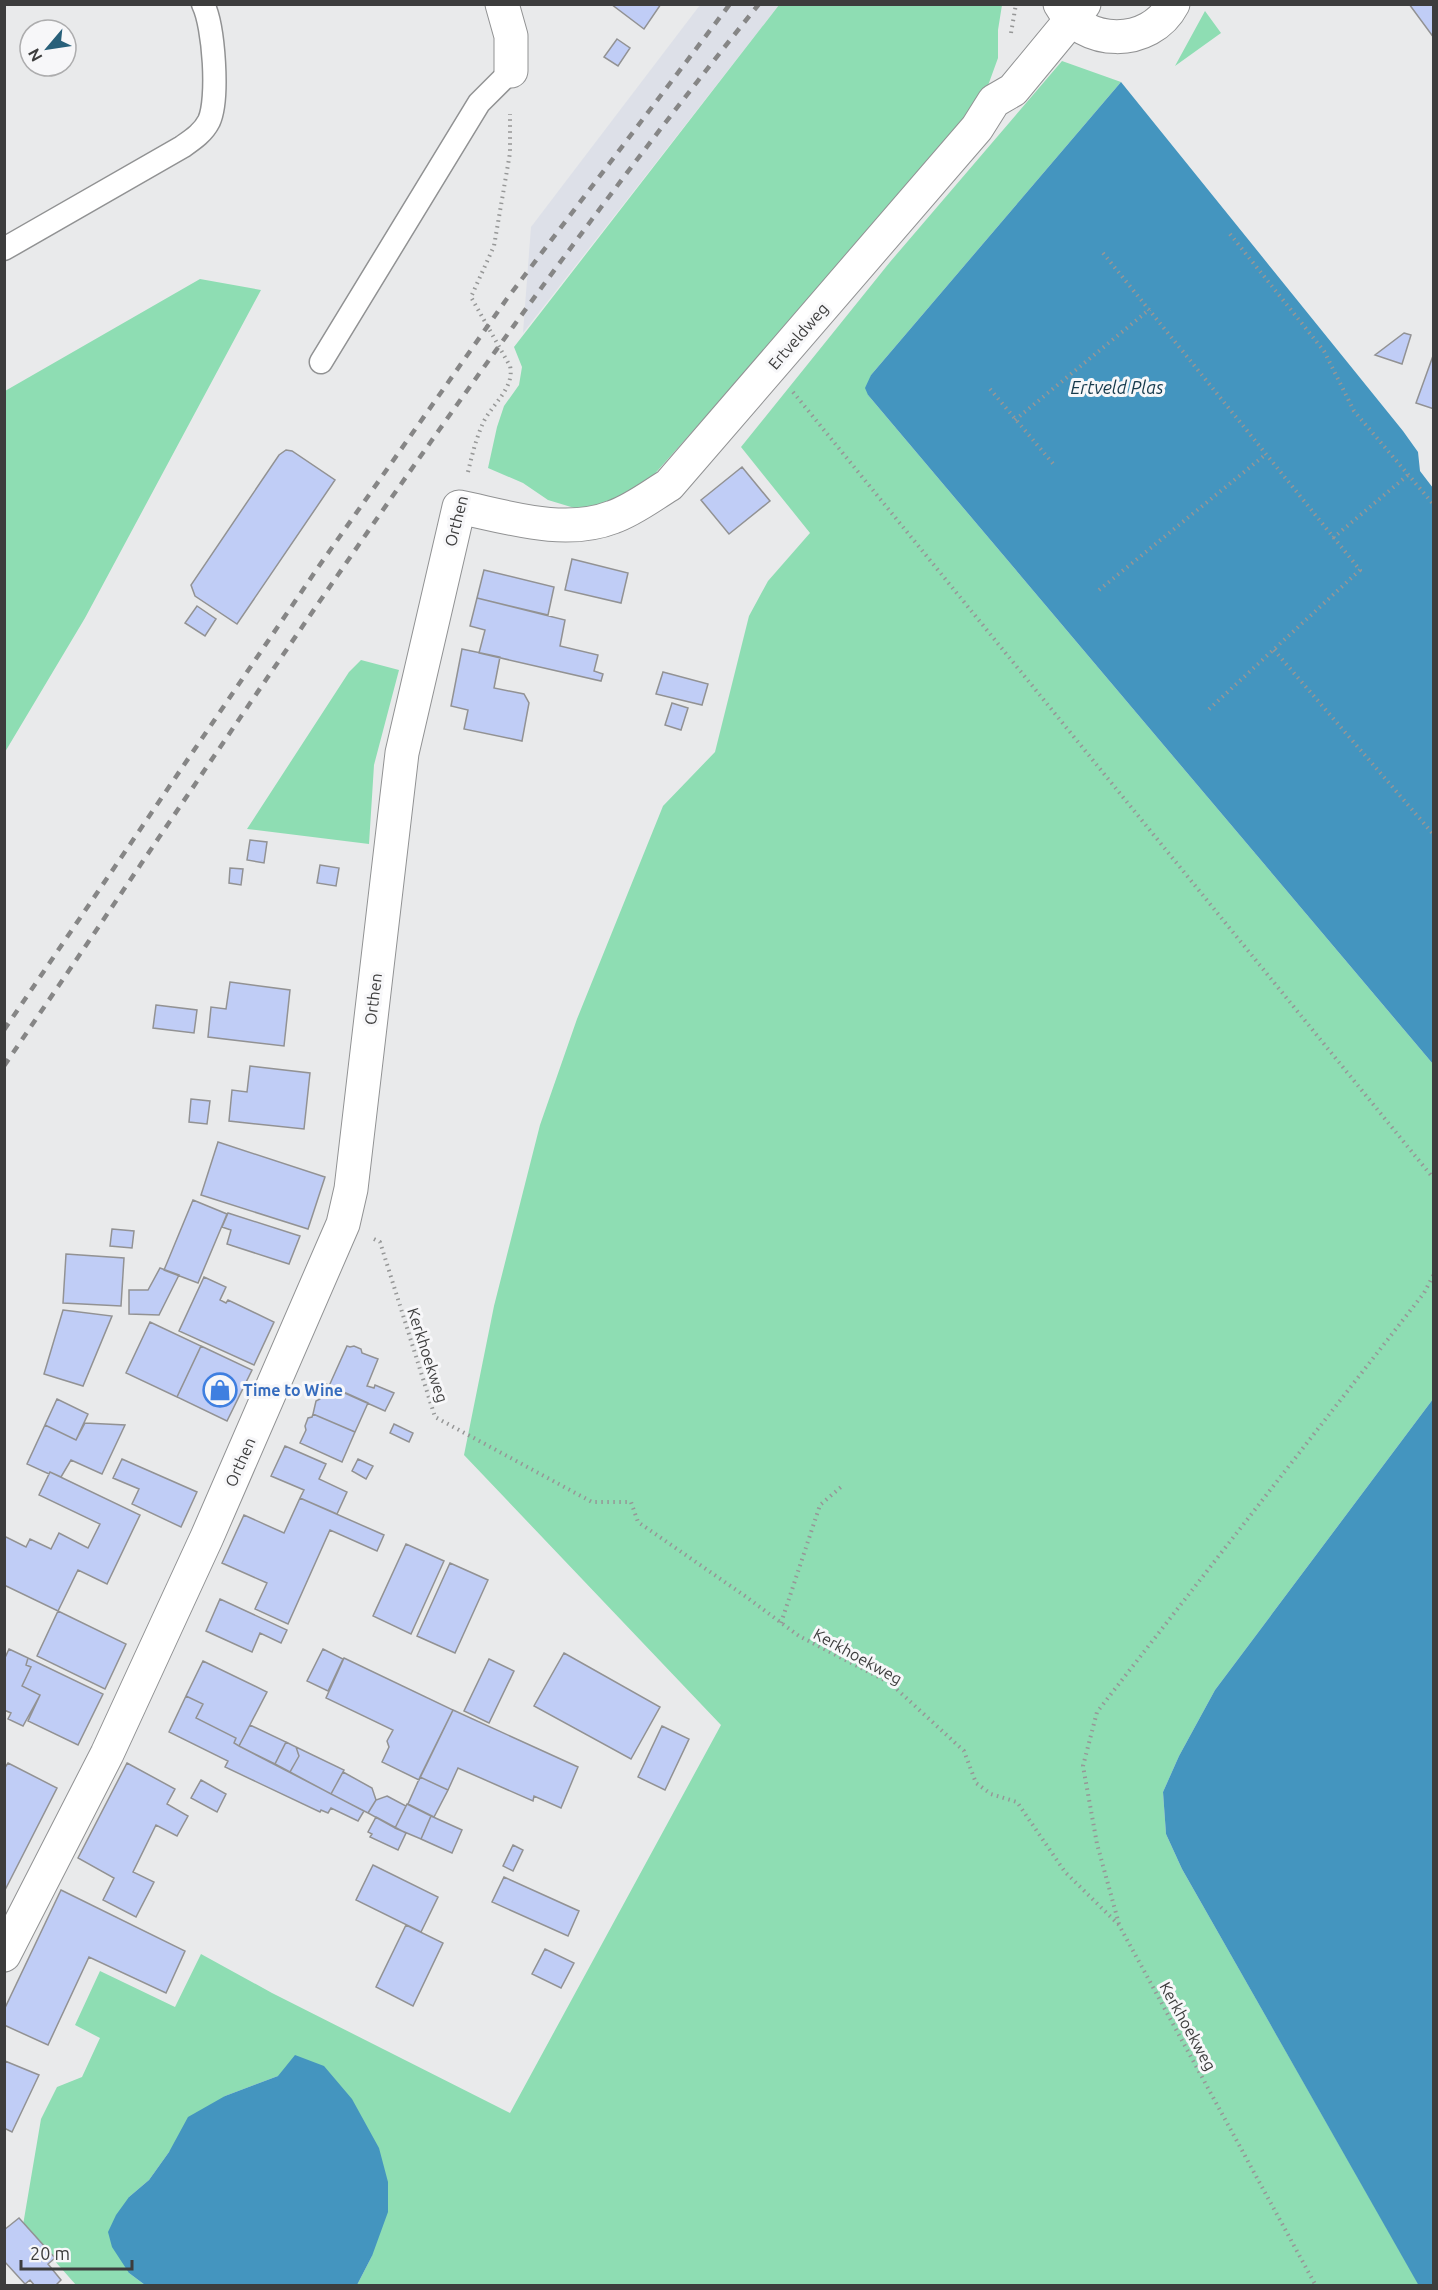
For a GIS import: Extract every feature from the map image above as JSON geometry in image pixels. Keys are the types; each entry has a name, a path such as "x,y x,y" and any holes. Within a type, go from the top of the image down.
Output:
{"street":[{"path":"502,4 511,36 511,71"},
{"name":"Ertveldweg","path":"459,507 557,526 600,522 625,512 669,485 977,128 994,101 1013,90 1072,9 1091,32 1108,38 1142,33 1157,23 1173,4"},
{"name":"Orthen","path":"4,1955 107,1754 207,1537 343,1224 351,1189 402,753 459,507"}],"lane":[{"path":"4,249 199,135 208,123 214,106 211,33 202,4"},
{"path":"321,362 479,103 511,71"}],"path":[{"name":"Orthen","path":"459,507 479,434 489,412 508,386 511,378 510,366 471,297 494,246 510,153 511,71"},
{"path":"1230,234 1324,351 1354,411 1434,505"},
{"path":"1103,253 1360,570 1207,711"},
{"path":"1015,420 1150,309"},
{"path":"772,366 1434,1179"},
{"path":"990,389 1055,466"},
{"path":"1099,590 1265,455"},
{"path":"1333,538 1408,476"},
{"path":"1274,650 1434,835"},
{"name":"Kerkhoekweg","path":"343,1224 380,1242 435,1416 592,1502 631,1503 638,1522 799,1636 890,1683 964,1751 976,1784 991,1794 1017,1802 1065,1872 1119,1925 1316,2286"},
{"path":"1119,1925 1097,1844 1083,1766 1097,1712 1424,1293 1434,1274"},
{"path":"781,1623 820,1505 841,1487"}],"shaded area":[{"path":"700,5 779,5 523,333 531,227"}],"green space":[{"path":"779,5 1002,5 998,30 998,58 986,91 964,126 635,496 581,510 548,500 523,483 488,468 504,406 519,385 522,367 514,347"},
{"path":"1205,11 1221,33 1175,66"},
{"path":"1062,61 1121,82 871,375 868,395 1433,1064 1433,1399 1215,1690 1179,1756 1163,1792 1166,1834 1182,1869 1419,2285 357,2285 372,2256 278,2076 225,2096 169,2152 149,2180 129,2197 129,2273 145,2285 76,2285 23,2225 41,2119 57,2087 82,2077 100,2038 75,2025 100,1971 175,2007 201,1954 272,1993 510,2113 721,1725 464,1455 494,1306 540,1125 577,1019 663,806 715,752 749,616 768,581 810,533 741,447 890,262"},
{"path":"200,279 261,290 85,618 5,752 5,391"},
{"path":"361,660 399,670 374,765 369,844 247,829 349,672"}],"water":[{"name":"Ertveld Plas","path":"1121,82 1403,431 1418,452 1420,471 1433,488 1433,1064 868,395 865,388 871,375"},
{"path":"1433,1399 1434,2285 1419,2286 1182,1869 1166,1834 1163,1792 1179,1756 1215,1690"},
{"path":"295,2055 324,2066 352,2099 379,2148 388,2182 388,2212 372,2256 357,2285 145,2285 129,2273 112,2247 108,2232 116,2215 129,2197 149,2180 169,2152 188,2117 225,2096 278,2076"}],"building":[{"path":"611,4 661,4 644,29"},
{"path":"1409,4 1434,4 1434,38"},
{"path":"617,39 630,48 618,66 604,57"},
{"path":"1404,333 1411,335 1402,364 1375,355"},
{"path":"1434,353 1434,409 1416,403"},
{"path":"286,450 292,451 335,480 237,624 195,596 191,585 279,455"},
{"path":"742,467 770,501 729,534 701,500"},
{"path":"572,559 628,573 621,603 565,590"},
{"path":"484,570 554,587 548,615 477,598"},
{"path":"477,598 565,620 560,646 598,655 594,671 603,674 601,681 479,653 485,630 470,626"},
{"path":"197,606 216,619 205,636 185,623"},
{"path":"462,649 500,657 494,688 524,694 529,703 522,741 464,729 468,710 451,706"},
{"path":"663,672 708,684 702,705 656,694"},
{"path":"672,703 688,708 681,730 665,725"},
{"path":"250,840 267,842 264,863 247,860"},
{"path":"320,865 339,868 336,886 317,883"},
{"path":"230,868 243,869 241,885 229,883"},
{"path":"230,982 290,990 284,1046 208,1037 211,1007 226,1009"},
{"path":"156,1005 197,1010 194,1033 153,1028"},
{"path":"250,1066 310,1073 304,1129 229,1121 232,1090 247,1092"},
{"path":"191,1099 210,1101 207,1124 189,1122"},
{"path":"218,1142 325,1177 308,1229 201,1195"},
{"path":"193,1200 227,1214 198,1283 164,1270"},
{"path":"228,1213 300,1236 289,1264 227,1244 231,1230 222,1227"},
{"path":"112,1229 134,1231 132,1248 110,1246"},
{"path":"66,1254 124,1258 121,1306 63,1303"},
{"path":"160,1268 179,1275 159,1315 129,1314 129,1290 148,1290"},
{"path":"204,1277 226,1287 220,1300 226,1303 228,1300 274,1322 254,1365 179,1331"},
{"path":"63,1310 112,1316 83,1386 44,1374"},
{"path":"150,1322 201,1346 177,1397 126,1373"},
{"path":"201,1346 252,1370 227,1421 177,1397"},
{"path":"347,1346 354,1346 361,1349 362,1353 378,1359 367,1386 374,1388 375,1385 394,1393 385,1411 329,1386"},
{"path":"326,1384 368,1403 355,1432 313,1414 316,1401 320,1399"},
{"path":"57,1399 88,1414 76,1440 45,1425"},
{"path":"313,1414 355,1432 342,1462 300,1443 308,1418"},
{"path":"85,1423 125,1425 102,1474 71,1460 61,1477 27,1464 45,1425 76,1440"},
{"path":"394,1424 413,1433 409,1442 390,1433"},
{"path":"285,1446 326,1464 319,1479 347,1492 337,1514 300,1498 304,1490 271,1476"},
{"path":"122,1459 197,1492 181,1527 132,1504 139,1489 113,1478"},
{"path":"358,1459 373,1466 366,1479 352,1471"},
{"path":"50,1472 140,1515 107,1584 78,1570 58,1611 4,1585 4,1536 26,1547 30,1539 51,1549 59,1533 88,1548 100,1524 39,1495"},
{"path":"300,1498 384,1535 377,1551 330,1530 288,1624 255,1609 267,1583 222,1563 244,1515 284,1533"},
{"path":"406,1544 444,1561 411,1634 373,1616"},
{"path":"450,1563 488,1580 455,1653 417,1636"},
{"path":"220,1599 287,1630 281,1643 260,1633 252,1652 206,1631"},
{"path":"58,1611 126,1644 105,1689 37,1656"},
{"path":"9,1649 28,1658 26,1665 31,1667 22,1686 40,1695 23,1726 8,1719 11,1713 4,1710 4,1660"},
{"path":"323,1649 343,1659 328,1691 307,1681"},
{"path":"564,1653 660,1707 631,1759 534,1706"},
{"path":"28,1658 103,1694 78,1745 28,1721 40,1695 22,1686 31,1667 26,1665"},
{"path":"344,1658 453,1710 419,1780 382,1762 389,1747 387,1741 393,1730 326,1698"},
{"path":"489,1659 514,1671 489,1723 464,1711"},
{"path":"203,1661 267,1692 239,1746 234,1743 236,1738 196,1718 203,1704 186,1696"},
{"path":"186,1696 203,1704 196,1718 236,1738 234,1743 239,1746 364,1811 358,1821 331,1808 328,1813 321,1810 320,1812 225,1767 228,1761 169,1732"},
{"path":"453,1710 578,1767 561,1808 534,1796 533,1801 458,1768 448,1790 420,1777"},
{"path":"250,1725 286,1742 275,1764 239,1746"},
{"path":"662,1726 689,1739 665,1790 638,1777"},
{"path":"286,1742 296,1747 299,1756 290,1772 275,1764"},
{"path":"296,1747 344,1770 331,1794 290,1772 299,1756"},
{"path":"8,1763 57,1788 4,1892 4,1769"},
{"path":"127,1763 175,1789 167,1804 188,1816 177,1836 156,1825 133,1872 154,1882 136,1917 103,1900 114,1878 78,1858"},
{"path":"343,1772 372,1788 376,1800 368,1813 331,1794"},
{"path":"420,1777 448,1790 434,1817 408,1804"},
{"path":"201,1780 226,1794 217,1812 191,1798"},
{"path":"387,1796 406,1806 395,1828 368,1813 376,1800"},
{"path":"407,1804 431,1816 421,1839 395,1828"},
{"path":"431,1816 462,1830 452,1853 421,1839"},
{"path":"376,1817 406,1833 398,1850 370,1837 372,1834 368,1832"},
{"path":"513,1845 523,1850 513,1871 503,1866"},
{"path":"373,1865 438,1897 421,1932 356,1900"},
{"path":"504,1877 579,1911 568,1936 492,1902"},
{"path":"61,1890 185,1951 166,1993 89,1957 48,2045 4,2025 4,2010"},
{"path":"406,1925 443,1943 413,2006 376,1987"},
{"path":"545,1949 574,1963 561,1988 532,1974"},
{"path":"5,2061 39,2075 12,2132 4,2128"},
{"path":"19,2218 55,2258 48,2264 61,2280 55,2286 35,2286 30,2280 25,2284 4,2261 4,2230"}],"railway":[{"path":"4,1030 319,566 506,300 730,4"},
{"path":"4,1066 279,661 465,394 560,262 759,4"}],"place":[{"name":"Time to Wine","path":"220,1390"}]}
